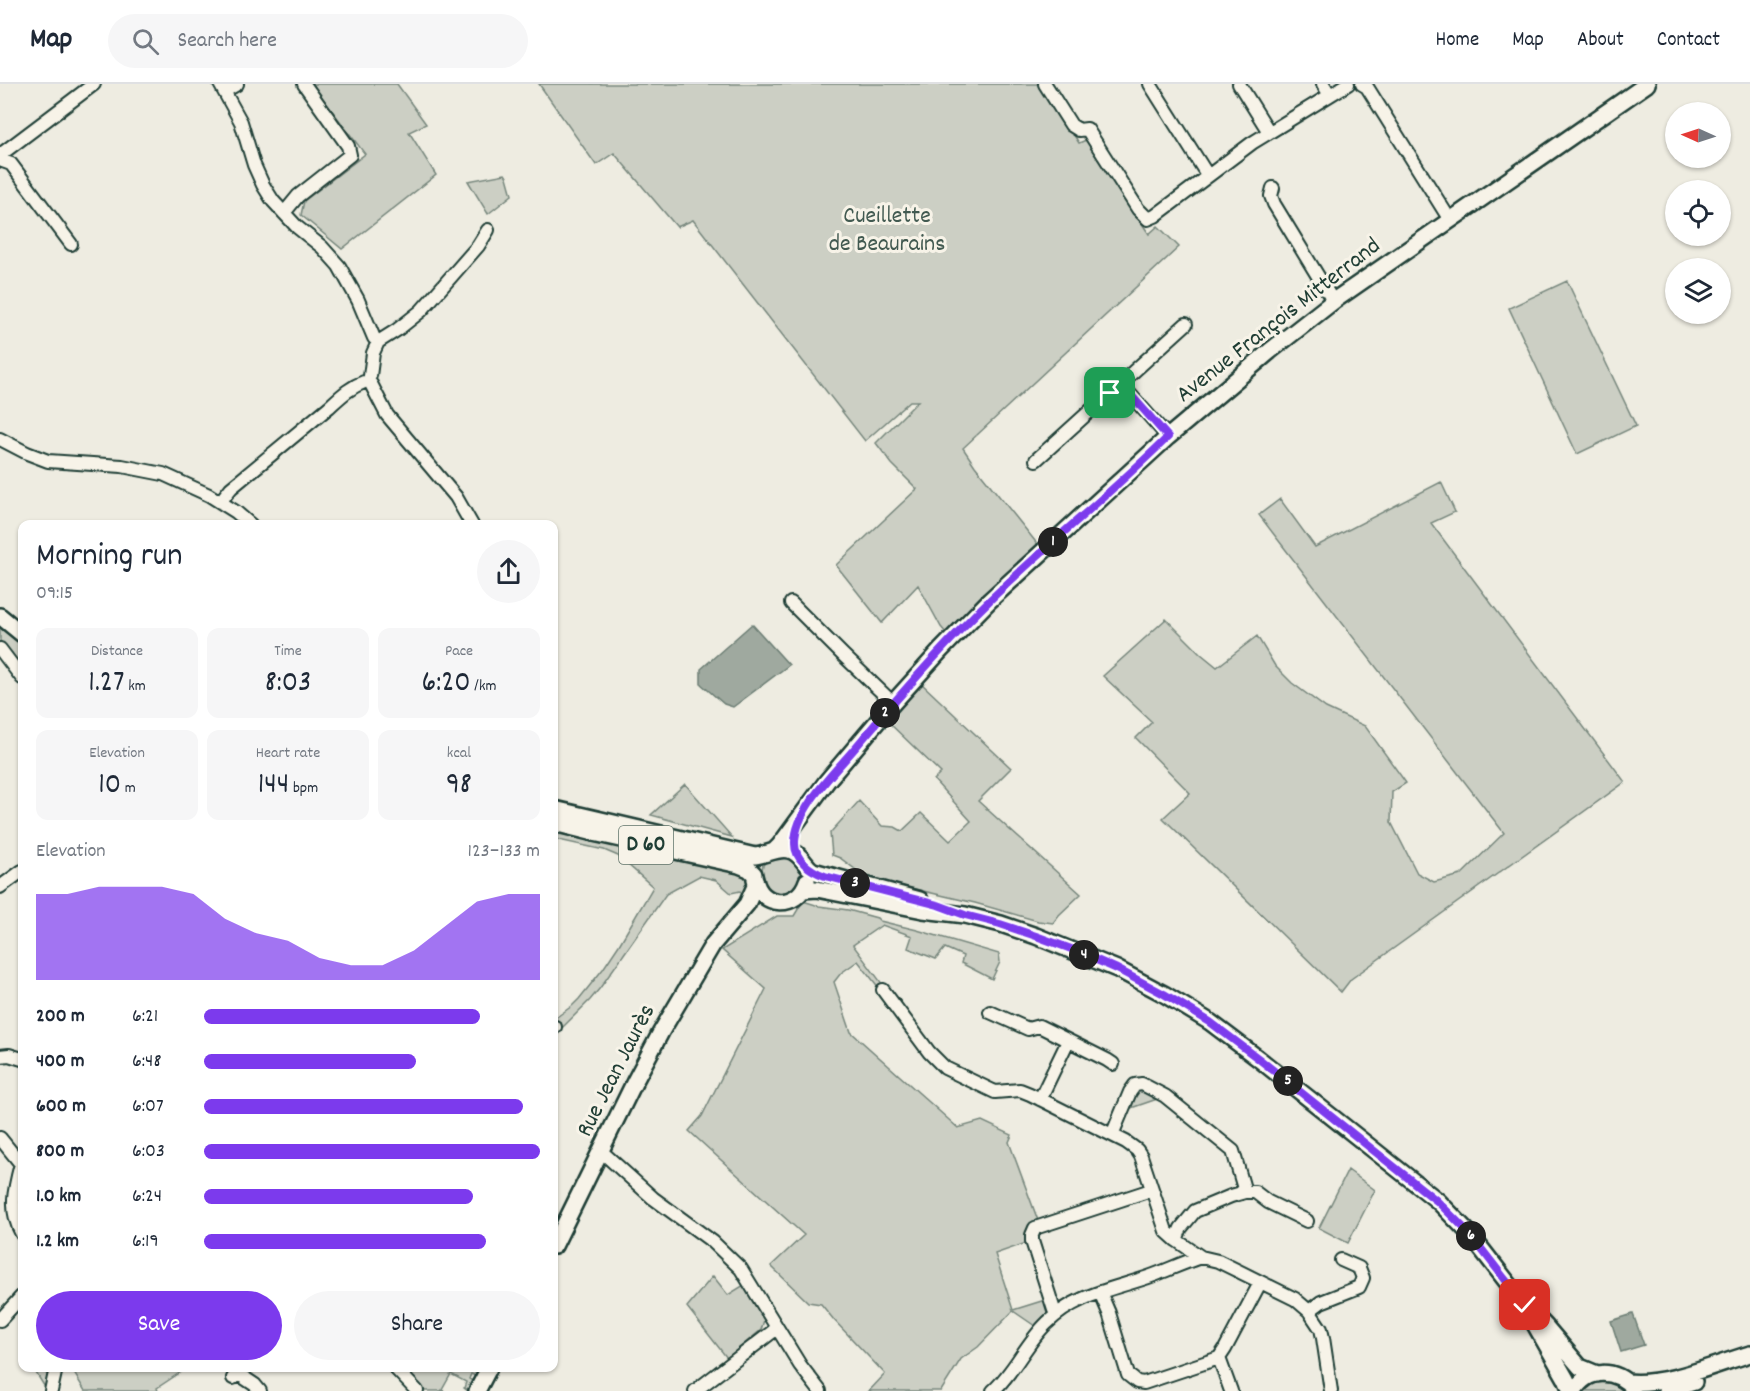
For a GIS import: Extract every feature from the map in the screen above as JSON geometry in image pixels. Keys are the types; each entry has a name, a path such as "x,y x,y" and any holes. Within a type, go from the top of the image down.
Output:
{"main road":[{"name":"Avenue François Mitterrand","path":"770,852 893,703 941,650 990,600 1168,437 1335,300 1647,84"},
{"path":"0,608 18,623"},
{"path":"0,616 18,631"},
{"path":"558,803 597,819"},
{"name":"D 60","path":"558,810 755,856 770,852"},
{"path":"732,922 775,902 791,900 803,890 807,879 795,841 801,817"},
{"name":"D 60","path":"558,824 739,865 749,869 755,879"},
{"path":"775,902 765,897 755,879 758,862 770,852 784,849 801,860 813,872 938,905 1036,936 1095,959 1164,994 1210,1022 1268,1065 1437,1201 1469,1233 1525,1305 1586,1371 1613,1374 1631,1386 1662,1381 1750,1354"},
{"name":"Rue Jean Jaurès","path":"558,1238 635,1081 684,991 713,944 747,904 755,879"},
{"path":"803,890 817,888 923,910 965,915"},
{"path":"1525,1305 1572,1391 1582,1381 1597,1374"},
{"path":"1666,1391 1750,1363"},
{"path":"477,1391 487,1372"}],"street":[{"path":"0,155 94,84"},
{"path":"237,84 223,87 241,122 254,165 263,185 273,201 297,227 322,247 339,266 378,342"},
{"path":"284,213 298,196 350,154 348,146 304,84"},
{"path":"1045,84 1071,125 1079,130 1087,129 1138,210 1148,219 1326,89 1348,84"},
{"path":"1150,84 1208,176"},
{"path":"1239,84 1269,132"},
{"path":"1362,84 1367,87 1450,220"},
{"path":"0,160 11,164 71,244"},
{"path":"1273,188 1271,196 1274,204 1330,296 1335,300"},
{"path":"469,520 456,497 387,415 368,381 373,353 378,342 421,311 472,254 488,230"},
{"path":"1036,460 1186,324"},
{"path":"220,502 231,488 339,397 357,385 368,381"},
{"path":"1121,384 1168,437"},
{"path":"0,439 27,453 48,460 122,466 163,474 196,488 244,520"},
{"path":"791,603 893,703"},
{"path":"0,649 18,673"},
{"path":"0,887 18,874"},
{"path":"883,990 929,1052 945,1068 995,1092 1020,1090 1112,1135 1137,1150 1166,1231 1201,1257 1218,1261 1295,1299 1309,1311 1321,1329 1331,1391"},
{"path":"990,1012 1028,1029 1039,1026 1113,1064"},
{"path":"1035,1097 1068,1041"},
{"path":"0,1056 9,1055 18,1058"},
{"path":"1112,1135 1130,1092 1135,1085 1142,1084 1165,1096 1233,1151 1245,1192"},
{"path":"0,1138 18,1158"},
{"path":"601,1151 653,1198 712,1242 741,1269 776,1329 820,1391"},
{"path":"18,1178 13,1210 18,1226"},
{"path":"1058,1313 1054,1310 1032,1241 1035,1228 1151,1190"},
{"path":"1176,1240 1181,1228 1195,1211 1245,1192 1255,1192 1268,1202 1307,1221"},
{"path":"993,1391 1009,1374 1038,1332 1058,1313 1085,1296 1155,1275 1201,1257"},
{"path":"1309,1311 1321,1302 1359,1287 1363,1278 1359,1269 1341,1260"},
{"path":"1100,1292 1109,1313 1128,1375 1137,1382 1144,1383 1219,1358 1260,1283"},
{"path":"2,1319 18,1300"},
{"path":"2,1319 18,1307"},
{"path":"695,1391 776,1329"},
{"path":"1219,1358 1231,1391"},
{"path":"51,1391 55,1372"},
{"path":"399,1372 417,1391"},
{"path":"233,1378 240,1375 260,1391"}],"green space":[{"path":"312,84 397,84 426,124 409,132 436,175 342,249 301,215 304,201 365,154"},
{"name":"Cueillette de Beaurains","path":"539,84 1041,84 1079,143 1086,140 1149,234 1158,226 1179,247 963,448 1043,551 952,640 941,627 918,585 882,623 836,565 917,489 892,464 876,443 918,401 910,401 865,441 693,220 677,227 614,153 596,165"},
{"path":"505,174 512,195 488,214 468,181"},
{"path":"1567,281 1636,426 1577,454 1509,308"},
{"path":"1441,482 1455,512 1431,523 1625,782 1351,979 1341,992 1163,818 1190,793 1136,738 1152,722 1103,676 1166,619 1217,667 1257,636 1275,666 1292,683 1326,708 1365,726 1406,783 1392,792 1391,822 1417,873 1434,882 1461,875 1504,833 1259,515 1280,499 1315,547"},
{"path":"0,623 18,637 18,673 0,649"},
{"path":"921,683 1011,768 978,801 1081,894 1053,923 867,878 840,858 832,855 830,833 859,801 882,826 895,827 902,831 921,813 950,841 971,821 934,780 941,773 887,721"},
{"path":"685,784 732,837 651,815"},
{"path":"558,828 743,871 750,880 747,898 740,891 731,893 716,880 699,876 666,894 600,988 561,1029 558,1028 558,1016 579,999 603,969 653,887 618,856 604,850 558,840"},
{"path":"773,856 791,857 802,871 801,884 787,896 769,893 760,877 763,865"},
{"path":"803,901 848,910 999,954 1000,962 992,979 961,963 963,956 945,948 936,959 908,948 912,936 882,925 853,945 883,985 879,988 858,961 841,973 834,982 851,1032 958,1128 982,1121 1012,1135 1009,1142 1040,1226 1032,1241 995,1254 1013,1310 1045,1300 1047,1312 1044,1318 1035,1326 1013,1311 978,1347 961,1359 941,1391 869,1391 885,1374 821,1304 808,1302 771,1266 804,1235 689,1131 702,1116 766,989 722,950 777,916 794,916"},
{"path":"1144,1089 1160,1098 1131,1108 1128,1102 1132,1094"},
{"path":"1348,1170 1375,1190 1348,1243 1319,1228"},
{"path":"713,1276 728,1295 744,1285 764,1320 761,1330 727,1358 687,1307"},
{"path":"35,1372 48,1374 46,1389"},
{"path":"73,1372 181,1372 157,1388 158,1391 85,1391"},
{"path":"407,1372 478,1372 476,1376 471,1374 469,1379 473,1381 468,1391 464,1388 466,1382 451,1374 442,1390 444,1391 425,1391"},
{"path":"1605,1380 1614,1381 1627,1391 1582,1391 1592,1383"}],"shaded area":[{"path":"752,624 789,665 733,707 724,704 701,684 701,669"},
{"path":"1633,1314 1644,1345 1621,1352 1611,1321"}],"route":[{"path":"1110,393 1121,384 1168,437 990,600 893,703 827,781 801,817 795,841 796,854 813,872 938,905 1074,950 1117,969 1210,1022 1437,1201 1469,1233 1525,1305"}]}
